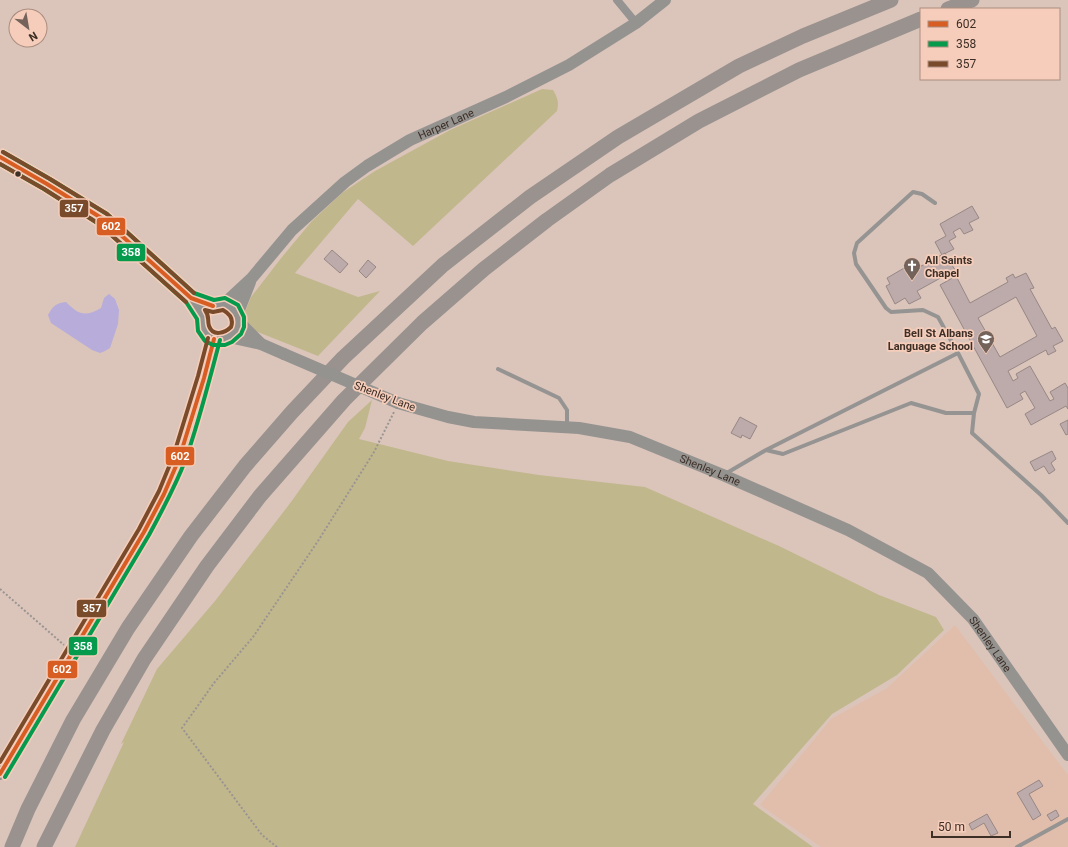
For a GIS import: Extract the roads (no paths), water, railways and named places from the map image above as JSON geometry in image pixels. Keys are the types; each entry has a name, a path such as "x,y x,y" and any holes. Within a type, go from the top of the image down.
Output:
{"highway":[{"path":"12,847 28,809 73,720 128,628 191,536 245,466 292,412 343,358 443,265 530,197 618,137 739,66 803,36 891,0"},
{"path":"951,8 972,0"},
{"path":"44,847 103,730 144,659 206,566 260,496 344,400 422,323 484,269 546,220 610,175 699,121 799,70 920,19"}],"main road":[{"name":"Harper Lane","path":"218,305 251,279 292,230 345,182 367,166 410,140 553,74 587,55 636,23 665,0"},
{"path":"0,156 103,219 191,298 203,317"},
{"name":"Harper Lane","path":"238,318 251,279"},
{"path":"191,298 218,305 234,310 238,318 236,331 224,339 214,339 203,328 203,317 205,312 218,305"},
{"name":"Shenley Lane","path":"238,318 261,344"},
{"name":"Shenley Lane","path":"229,337 261,344 398,403 448,417 474,422 579,428 630,437 723,475 848,530 928,573 973,618 1068,755"},
{"path":"0,774 144,532 164,494 179,459 204,378 214,339"}],"street":[{"path":"617,0 636,23"}],"lane":[{"path":"935,203 922,194 913,192 857,243 854,253 856,264 886,308 891,312 923,310 938,317 979,394 974,413 972,433 1041,495 1068,523"},
{"path":"723,475 766,450 958,353"},
{"path":"498,369 559,398 567,410 566,428"},
{"path":"766,450 783,454 911,403 946,413 974,413"},
{"path":"1017,847 1068,819"}],"place":[{"name":"All Saints Chapel","path":"912,281"},
{"name":"Bell St Albans Language School","path":"986,354"}]}
